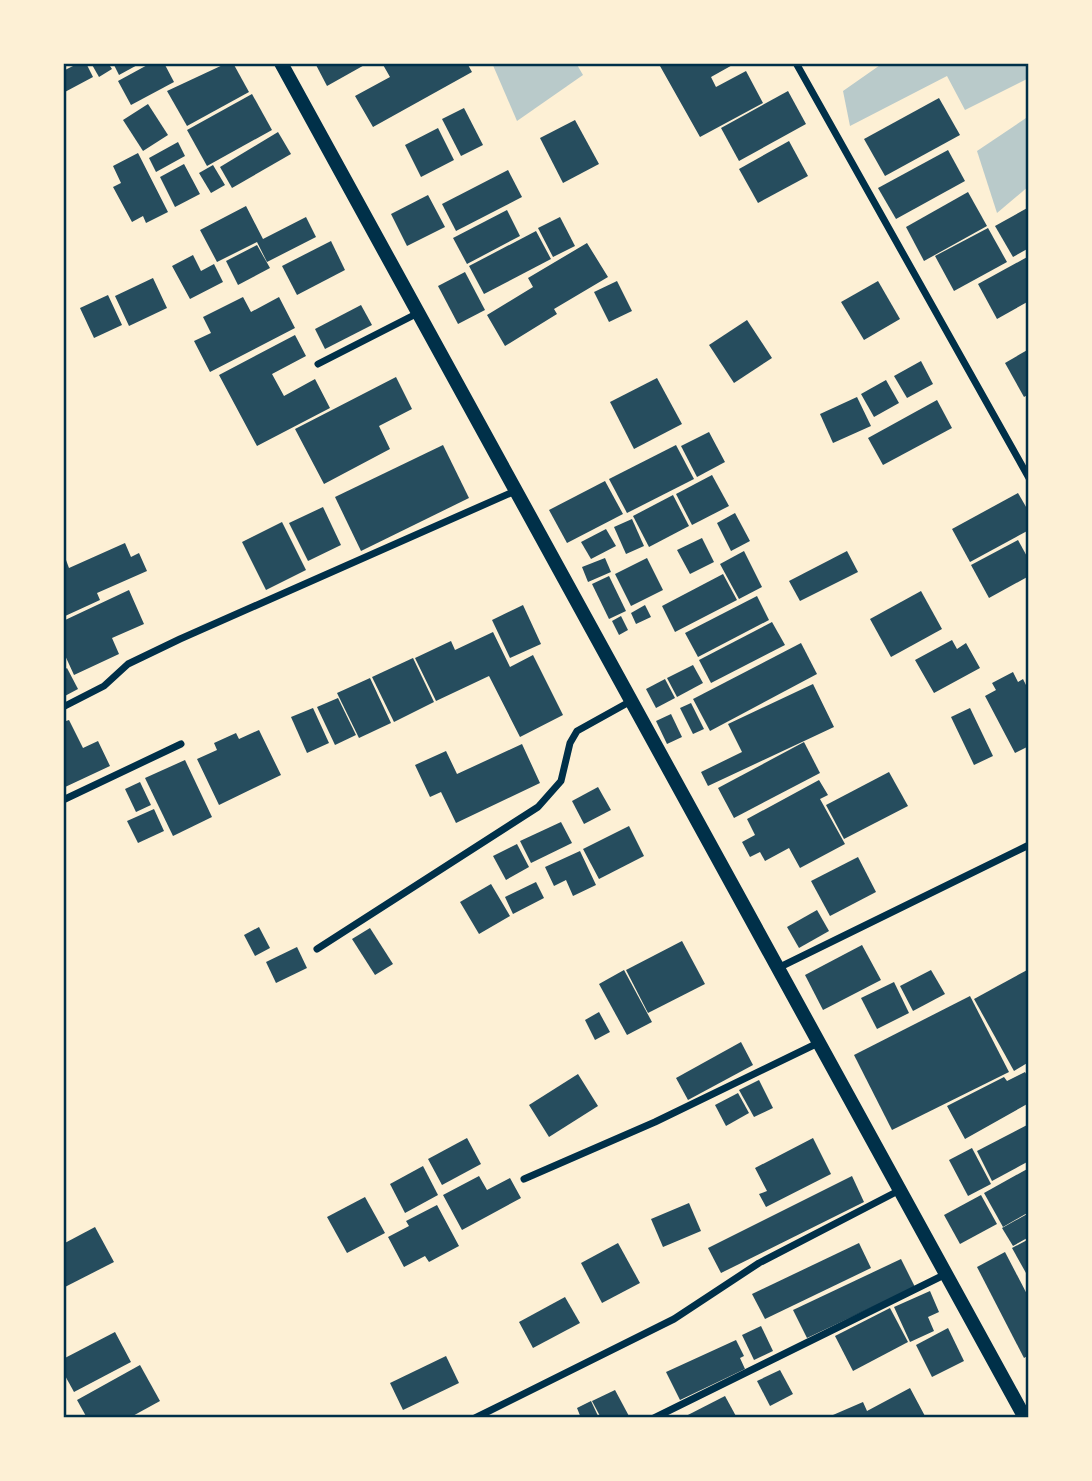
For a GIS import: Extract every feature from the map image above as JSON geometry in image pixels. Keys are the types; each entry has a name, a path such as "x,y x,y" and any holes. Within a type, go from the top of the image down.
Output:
{"main road":[{"path":"281,63 1025,1418"}],"street":[{"path":"796,63 1029,478"},
{"path":"318,365 418,313"},
{"path":"63,707 104,687 128,664 180,639 515,491"},
{"path":"317,949 538,807 561,781 570,743 577,731 631,701"},
{"path":"63,800 181,744"},
{"path":"777,968 1029,845"},
{"path":"524,1179 655,1122 819,1043"},
{"path":"475,1418 674,1319 759,1263 900,1190"},
{"path":"654,1418 946,1274"}],"shaded area":[{"path":"492,63 576,63 583,75 517,121"},
{"path":"883,63 1029,63 1029,78 965,110 947,76 850,126 843,91"},
{"path":"1029,116 1029,186 997,213 977,151"}],"building":[{"path":"79,63 86,63 93,77 63,93 63,71"},
{"path":"91,63 108,63 112,69 99,77"},
{"path":"113,63 141,63 119,75"},
{"path":"151,63 164,63 174,82 131,105 118,81"},
{"path":"227,63 233,63 249,92 187,126 167,91"},
{"path":"315,63 368,63 327,86"},
{"path":"382,63 467,63 472,72 373,127 355,96 390,77"},
{"path":"666,63 736,63 711,77 716,87 746,71 763,103 700,137 660,66"},
{"path":"788,91 806,124 739,161 721,128"},
{"path":"252,94 272,130 207,166 187,130"},
{"path":"939,98 960,135 885,176 864,139"},
{"path":"148,104 168,135 143,151 123,120"},
{"path":"464,108 483,145 461,156 442,119"},
{"path":"575,120 599,164 563,183 540,138"},
{"path":"438,128 454,160 421,177 405,145"},
{"path":"278,132 291,154 232,188 220,167"},
{"path":"789,141 808,176 758,203 739,169"},
{"path":"178,142 185,156 156,172 149,158"},
{"path":"948,150 965,181 896,219 878,188"},
{"path":"138,153 168,212 146,223 143,216 132,222 113,187 121,183 113,166"},
{"path":"184,164 200,194 175,207 160,177"},
{"path":"213,165 225,185 211,193 199,173"},
{"path":"508,170 522,197 456,231 442,204"},
{"path":"968,192 987,226 924,261 906,227"},
{"path":"428,195 445,227 407,246 391,214"},
{"path":"246,206 263,239 306,217 316,237 267,262 257,242 217,262 200,230"},
{"path":"1029,207 1029,248 1013,257 995,226"},
{"path":"507,210 520,236 467,264 453,238"},
{"path":"560,217 575,246 553,257 538,228"},
{"path":"988,228 1007,262 954,291 935,256"},
{"path":"536,231 551,259 484,294 469,266"},
{"path":"331,241 345,270 297,295 282,266"},
{"path":"587,243 608,277 554,309 557,314 505,346 487,315 533,287 528,278"},
{"path":"257,245 270,268 238,285 226,261"},
{"path":"193,255 201,271 214,264 223,282 190,299 172,266"},
{"path":"1029,256 1029,301 997,319 978,284"},
{"path":"465,272 485,310 458,324 438,286"},
{"path":"153,278 167,308 129,326 115,296"},
{"path":"617,281 632,311 609,322 594,292"},
{"path":"878,281 900,319 864,340 841,302"},
{"path":"108,295 122,325 94,338 80,308"},
{"path":"243,297 251,312 279,297 295,328 210,372 194,341 211,333 203,317"},
{"path":"361,305 372,325 325,349 315,329"},
{"path":"747,320 772,358 734,383 709,345"},
{"path":"295,335 306,356 272,374 284,396 315,379 330,408 257,446 219,375"},
{"path":"1029,349 1029,394 1024,397 1005,363"},
{"path":"921,361 933,384 907,398 894,376"},
{"path":"396,377 412,409 379,426 390,449 324,484 295,429"},
{"path":"657,378 682,424 634,449 610,402"},
{"path":"886,380 899,403 874,417 861,394"},
{"path":"857,397 871,426 833,443 820,414"},
{"path":"937,400 952,428 883,465 868,438"},
{"path":"709,432 725,462 697,477 681,446"},
{"path":"443,445 469,498 361,551 335,497"},
{"path":"676,445 694,479 627,513 609,479"},
{"path":"712,475 729,506 692,525 676,494"},
{"path":"605,481 623,514 567,543 549,510"},
{"path":"1018,493 1029,512 1029,530 970,562 952,529"},
{"path":"673,495 689,526 649,547 633,516"},
{"path":"323,507 341,545 308,561 289,523"},
{"path":"735,513 750,541 731,551 717,523"},
{"path":"632,519 644,546 626,554 614,527"},
{"path":"282,522 306,570 266,590 242,542"},
{"path":"606,529 616,546 591,559 581,542"},
{"path":"702,538 714,562 690,574 677,550"},
{"path":"1018,540 1029,560 1029,576 989,598 971,565"},
{"path":"125,543 131,557 139,553 147,571 97,593 100,600 63,617 63,561 66,560 69,568"},
{"path":"744,551 762,587 739,599 720,564"},
{"path":"847,551 858,572 800,601 789,581"},
{"path":"605,558 611,572 588,582 582,567"},
{"path":"647,558 663,590 631,606 615,574"},
{"path":"723,574 737,600 675,632 662,606"},
{"path":"609,576 626,611 609,619 592,584"},
{"path":"129,590 144,624 112,638 119,654 74,675 63,651 63,621"},
{"path":"921,591 942,629 891,657 870,619"},
{"path":"757,596 769,620 698,657 685,633"},
{"path":"523,605 541,644 510,658 492,620"},
{"path":"645,605 651,617 636,624 631,613"},
{"path":"621,616 628,630 619,635 612,621"},
{"path":"772,622 785,645 711,683 699,660"},
{"path":"493,632 510,667 533,655 563,715 520,737 489,676 436,701 415,658 451,641 455,650"},
{"path":"952,640 957,649 966,643 980,668 934,693 915,660"},
{"path":"801,643 817,674 710,731 693,699"},
{"path":"413,658 434,702 394,722 372,677"},
{"path":"693,665 703,683 677,697 667,678"},
{"path":"67,668 78,689 63,697 63,671"},
{"path":"1013,672 1018,682 1023,679 1029,691 1029,746 1015,753 985,696 996,690 992,683"},
{"path":"370,678 391,723 359,738 337,693"},
{"path":"665,679 675,698 656,708 646,689"},
{"path":"813,684 834,727 708,786 701,772 742,752 728,724"},
{"path":"338,698 356,735 335,745 317,707"},
{"path":"691,703 704,729 693,734 680,708"},
{"path":"313,708 329,743 307,753 291,717"},
{"path":"970,708 993,756 974,765 951,717"},
{"path":"671,714 682,737 667,744 656,721"},
{"path":"69,720 83,748 98,741 110,766 63,788 63,722"},
{"path":"259,730 281,775 219,805 197,759 217,750 214,743 236,733 239,739"},
{"path":"804,742 820,773 734,818 718,788"},
{"path":"522,744 540,783 456,823 441,792 430,797 415,765 446,751 457,774"},
{"path":"185,760 212,817 173,836 145,778"},
{"path":"889,772 908,806 844,839 826,805"},
{"path":"819,780 828,795 820,799 845,844 800,868 789,848 765,861 760,852 750,857 742,842 755,835 747,819"},
{"path":"140,782 151,805 136,812 125,789"},
{"path":"598,787 611,810 584,824 572,801"},
{"path":"154,809 164,831 138,843 127,821"},
{"path":"561,822 572,843 531,863 520,841"},
{"path":"629,826 644,856 599,879 583,849"},
{"path":"517,844 529,867 506,880 493,856"},
{"path":"580,851 596,885 573,896 566,880 554,886 545,867"},
{"path":"858,857 876,892 830,916 811,881"},
{"path":"536,882 544,898 513,914 505,897"},
{"path":"491,884 510,916 479,934 460,902"},
{"path":"817,910 829,931 799,948 787,927"},
{"path":"259,927 270,948 255,956 244,935"},
{"path":"370,928 393,964 375,975 352,939"},
{"path":"682,941 705,984 648,1013 626,970"},
{"path":"862,945 881,980 823,1010 805,975"},
{"path":"297,947 307,968 276,983 266,962"},
{"path":"1029,969 1029,1062 1014,1071 974,999"},
{"path":"624,970 652,1022 627,1035 599,984"},
{"path":"931,970 945,994 913,1011 900,986"},
{"path":"894,982 909,1013 877,1029 861,998"},
{"path":"970,996 1009,1072 892,1130 854,1055"},
{"path":"599,1012 610,1032 595,1040 585,1020"},
{"path":"741,1042 753,1065 688,1100 676,1078"},
{"path":"1025,1072 1029,1079 1029,1103 965,1139 947,1106 1004,1077 1007,1081"},
{"path":"578,1074 598,1106 549,1137 529,1105"},
{"path":"759,1080 773,1108 754,1117 739,1090"},
{"path":"738,1093 749,1113 726,1126 715,1105"},
{"path":"1029,1124 1029,1161 992,1181 977,1151"},
{"path":"467,1138 481,1164 442,1185 428,1159"},
{"path":"813,1138 831,1174 766,1207 759,1194 767,1191 755,1168"},
{"path":"972,1148 991,1184 968,1196 949,1160"},
{"path":"423,1166 438,1195 405,1213 390,1184"},
{"path":"1029,1168 1029,1212 1003,1227 984,1193"},
{"path":"479,1176 487,1190 510,1178 521,1198 462,1230 443,1195"},
{"path":"852,1176 864,1202 721,1273 708,1248"},
{"path":"981,1195 997,1224 960,1244 944,1215"},
{"path":"365,1197 385,1233 347,1253 327,1217"},
{"path":"689,1203 701,1231 663,1247 651,1219"},
{"path":"437,1205 459,1246 429,1262 425,1256 404,1267 388,1237 409,1226 406,1221"},
{"path":"1029,1213 1029,1237 1013,1246 1002,1228"},
{"path":"95,1227 114,1262 63,1288 63,1244"},
{"path":"1029,1239 1029,1272 1026,1273 1012,1248"},
{"path":"618,1243 640,1283 602,1303 581,1263"},
{"path":"859,1243 871,1268 765,1319 752,1294"},
{"path":"1005,1252 1029,1298 1029,1355 1024,1358 977,1267"},
{"path":"901,1259 915,1287 807,1338 793,1310"},
{"path":"930,1291 939,1312 928,1317 934,1331 910,1342 894,1307"},
{"path":"565,1297 580,1323 533,1348 519,1322"},
{"path":"890,1308 908,1342 853,1371 835,1336"},
{"path":"761,1326 773,1351 754,1360 742,1335"},
{"path":"948,1328 964,1361 932,1377 916,1345"},
{"path":"115,1332 131,1362 74,1392 63,1372 63,1359"},
{"path":"736,1340 744,1356 740,1358 745,1369 680,1400 666,1372"},
{"path":"446,1356 459,1383 403,1410 390,1383"},
{"path":"140,1365 160,1401 129,1418 87,1418 77,1400"},
{"path":"780,1370 793,1394 770,1406 757,1381"},
{"path":"910,1388 926,1418 826,1418 863,1402 867,1411"},
{"path":"615,1390 630,1418 601,1418 592,1401"},
{"path":"725,1396 737,1418 682,1418"},
{"path":"591,1401 599,1418 581,1418 577,1408"}]}
